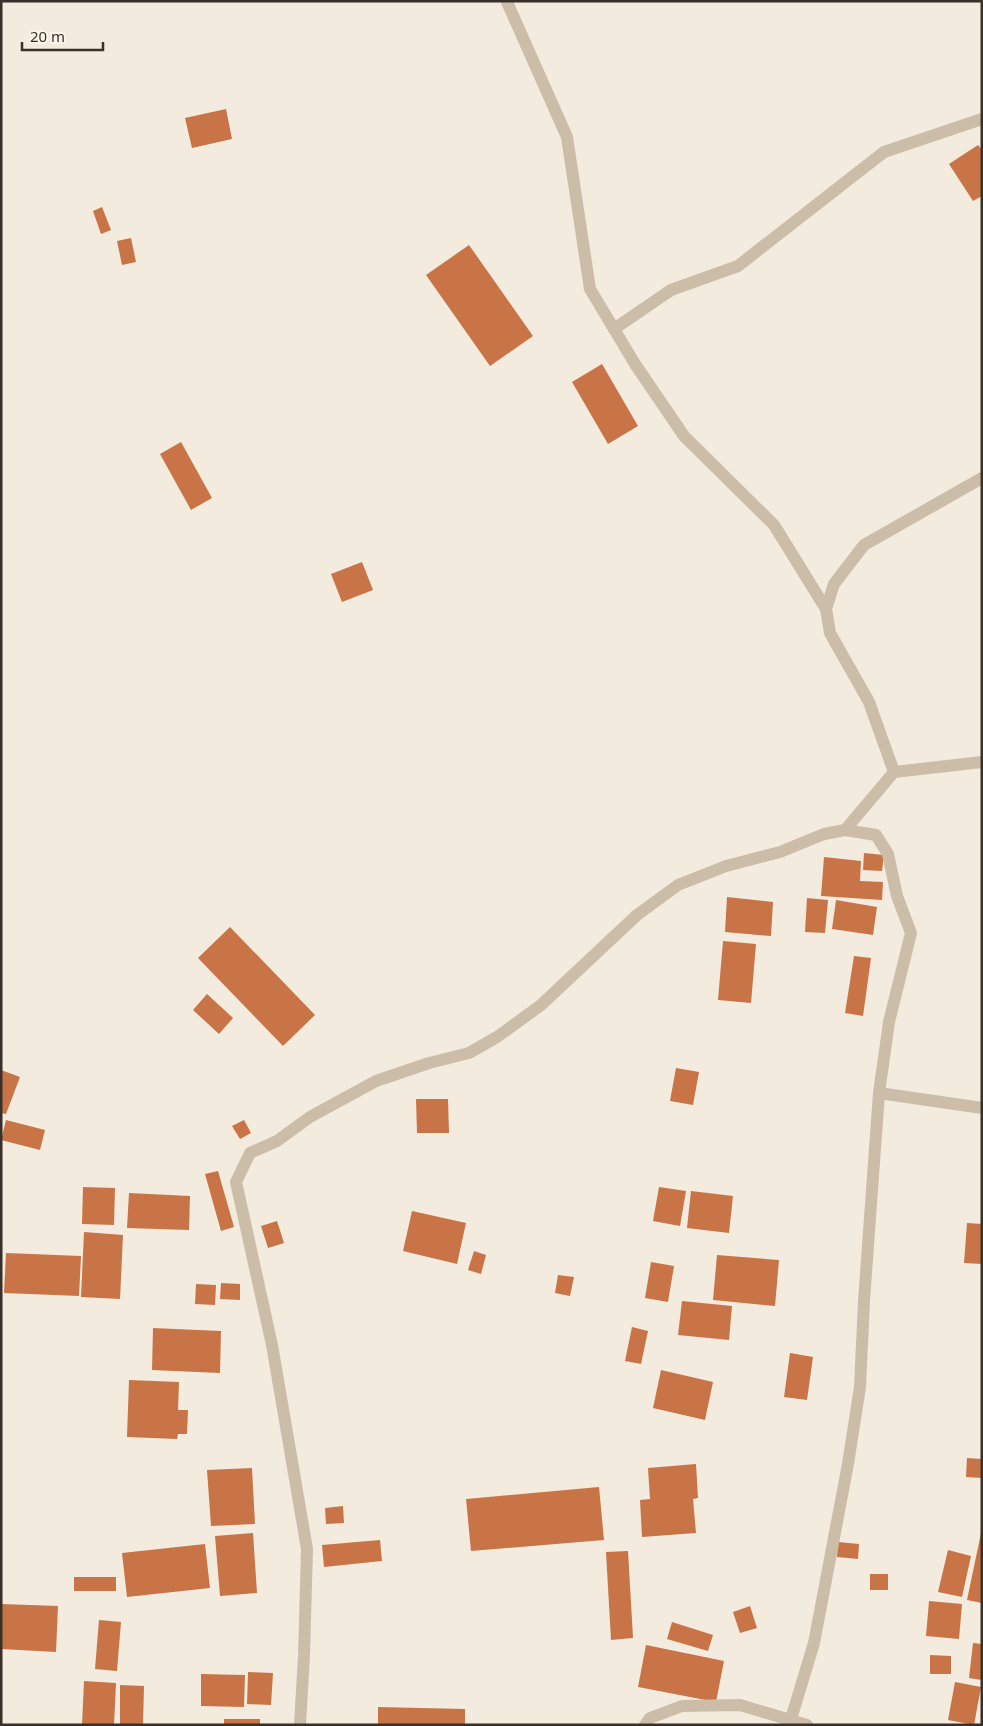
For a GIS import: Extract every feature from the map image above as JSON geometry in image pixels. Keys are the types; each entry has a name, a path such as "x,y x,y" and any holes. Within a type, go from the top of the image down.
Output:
{"street":[{"path":"507,2 567,137 590,289 634,364 684,436 774,525 826,609 830,633 869,702 894,772"},
{"path":"614,329 670,290 738,266 884,152 982,119"},
{"path":"826,609 834,584 864,545 982,478"},
{"path":"845,830 894,772 982,762"},
{"path":"300,1725 307,1549 272,1345 236,1182 250,1153 277,1141 310,1117 376,1081 429,1063 469,1053 497,1037 541,1005 637,915 678,885 726,866 780,852 824,834 845,830 876,834 888,854 897,896 911,933 889,1022 879,1093 864,1301 860,1387 828,1575 814,1643 792,1720"},
{"path":"879,1093 982,1108"},
{"path":"645,1725 650,1718 682,1706 740,1705 806,1725"}],"building":[{"path":"226,109 232,139 192,148 185,118"},
{"path":"978,145 982,150 982,196 973,201 949,164"},
{"path":"102,207 111,230 101,234 93,211"},
{"path":"131,238 136,262 122,265 117,241"},
{"path":"469,245 533,336 490,366 426,275"},
{"path":"602,364 638,426 608,444 572,382"},
{"path":"181,442 212,498 191,510 160,454"},
{"path":"362,562 373,590 342,602 331,574"},
{"path":"864,853 884,855 882,871 863,870"},
{"path":"824,857 861,861 860,881 883,882 882,900 821,896"},
{"path":"727,897 773,902 771,936 725,932"},
{"path":"807,898 828,900 825,933 805,932"},
{"path":"836,900 877,907 873,935 832,929"},
{"path":"230,927 315,1015 283,1046 198,958"},
{"path":"723,941 756,944 751,1003 718,1000"},
{"path":"854,956 871,958 863,1016 845,1013"},
{"path":"207,994 233,1018 219,1034 193,1010"},
{"path":"676,1068 699,1072 693,1105 670,1101"},
{"path":"1,1070 20,1077 6,1114 1,1113"},
{"path":"416,1099 448,1099 449,1133 417,1133"},
{"path":"6,1120 45,1130 40,1150 1,1140"},
{"path":"244,1120 251,1133 240,1139 232,1126"},
{"path":"218,1171 234,1227 221,1231 205,1174"},
{"path":"83,1187 115,1188 114,1225 82,1224"},
{"path":"659,1187 686,1191 680,1226 653,1221"},
{"path":"691,1191 733,1196 729,1233 687,1228"},
{"path":"129,1193 190,1196 189,1230 127,1228"},
{"path":"412,1211 466,1223 457,1264 403,1251"},
{"path":"277,1221 284,1243 268,1248 261,1226"},
{"path":"967,1223 982,1224 982,1264 964,1263"},
{"path":"84,1232 123,1235 120,1299 81,1297"},
{"path":"474,1251 486,1255 481,1274 468,1270"},
{"path":"6,1253 81,1256 79,1296 4,1293"},
{"path":"717,1255 779,1260 775,1306 713,1300"},
{"path":"651,1262 674,1266 668,1302 645,1298"},
{"path":"558,1275 574,1277 570,1296 555,1293"},
{"path":"221,1283 240,1284 240,1300 220,1299"},
{"path":"196,1284 216,1285 215,1305 195,1304"},
{"path":"682,1301 732,1306 729,1340 678,1335"},
{"path":"632,1327 648,1331 641,1364 625,1361"},
{"path":"153,1328 221,1331 220,1373 152,1370"},
{"path":"790,1353 813,1357 807,1400 784,1397"},
{"path":"661,1370 713,1382 705,1420 653,1408"},
{"path":"129,1380 179,1382 178,1410 188,1410 187,1434 178,1434 177,1439 127,1437"},
{"path":"967,1458 982,1459 982,1478 966,1477"},
{"path":"696,1464 698,1498 693,1499 696,1533 642,1537 640,1500 650,1499 648,1468"},
{"path":"252,1468 255,1524 211,1526 207,1470"},
{"path":"599,1487 604,1540 471,1551 466,1499"},
{"path":"343,1506 344,1523 326,1524 325,1508"},
{"path":"253,1533 257,1593 220,1596 215,1536"},
{"path":"982,1533 982,1603 967,1600"},
{"path":"380,1540 382,1561 324,1567 322,1545"},
{"path":"838,1542 859,1544 858,1559 837,1557"},
{"path":"205,1544 210,1588 127,1597 122,1553"},
{"path":"948,1550 971,1556 962,1597 938,1592"},
{"path":"628,1551 633,1638 611,1640 606,1552"},
{"path":"870,1574 888,1574 888,1590 870,1590"},
{"path":"74,1577 116,1577 116,1591 74,1591"},
{"path":"929,1601 962,1604 959,1639 926,1636"},
{"path":"1,1604 58,1606 56,1652 1,1649"},
{"path":"750,1606 757,1628 740,1633 733,1612"},
{"path":"99,1620 121,1622 117,1671 95,1669"},
{"path":"672,1622 713,1635 708,1651 667,1639"},
{"path":"973,1643 982,1644 982,1680 969,1678"},
{"path":"646,1645 724,1661 716,1702 638,1687"},
{"path":"930,1655 951,1656 951,1674 930,1674"},
{"path":"248,1672 273,1673 271,1705 247,1704"},
{"path":"201,1674 245,1675 244,1707 201,1706"},
{"path":"84,1681 116,1683 114,1725 82,1725"},
{"path":"955,1682 981,1687 974,1725 948,1720"},
{"path":"120,1685 144,1686 143,1725 120,1725"},
{"path":"378,1707 465,1709 465,1725 378,1725"},
{"path":"224,1719 260,1719 260,1725 224,1725"}]}
